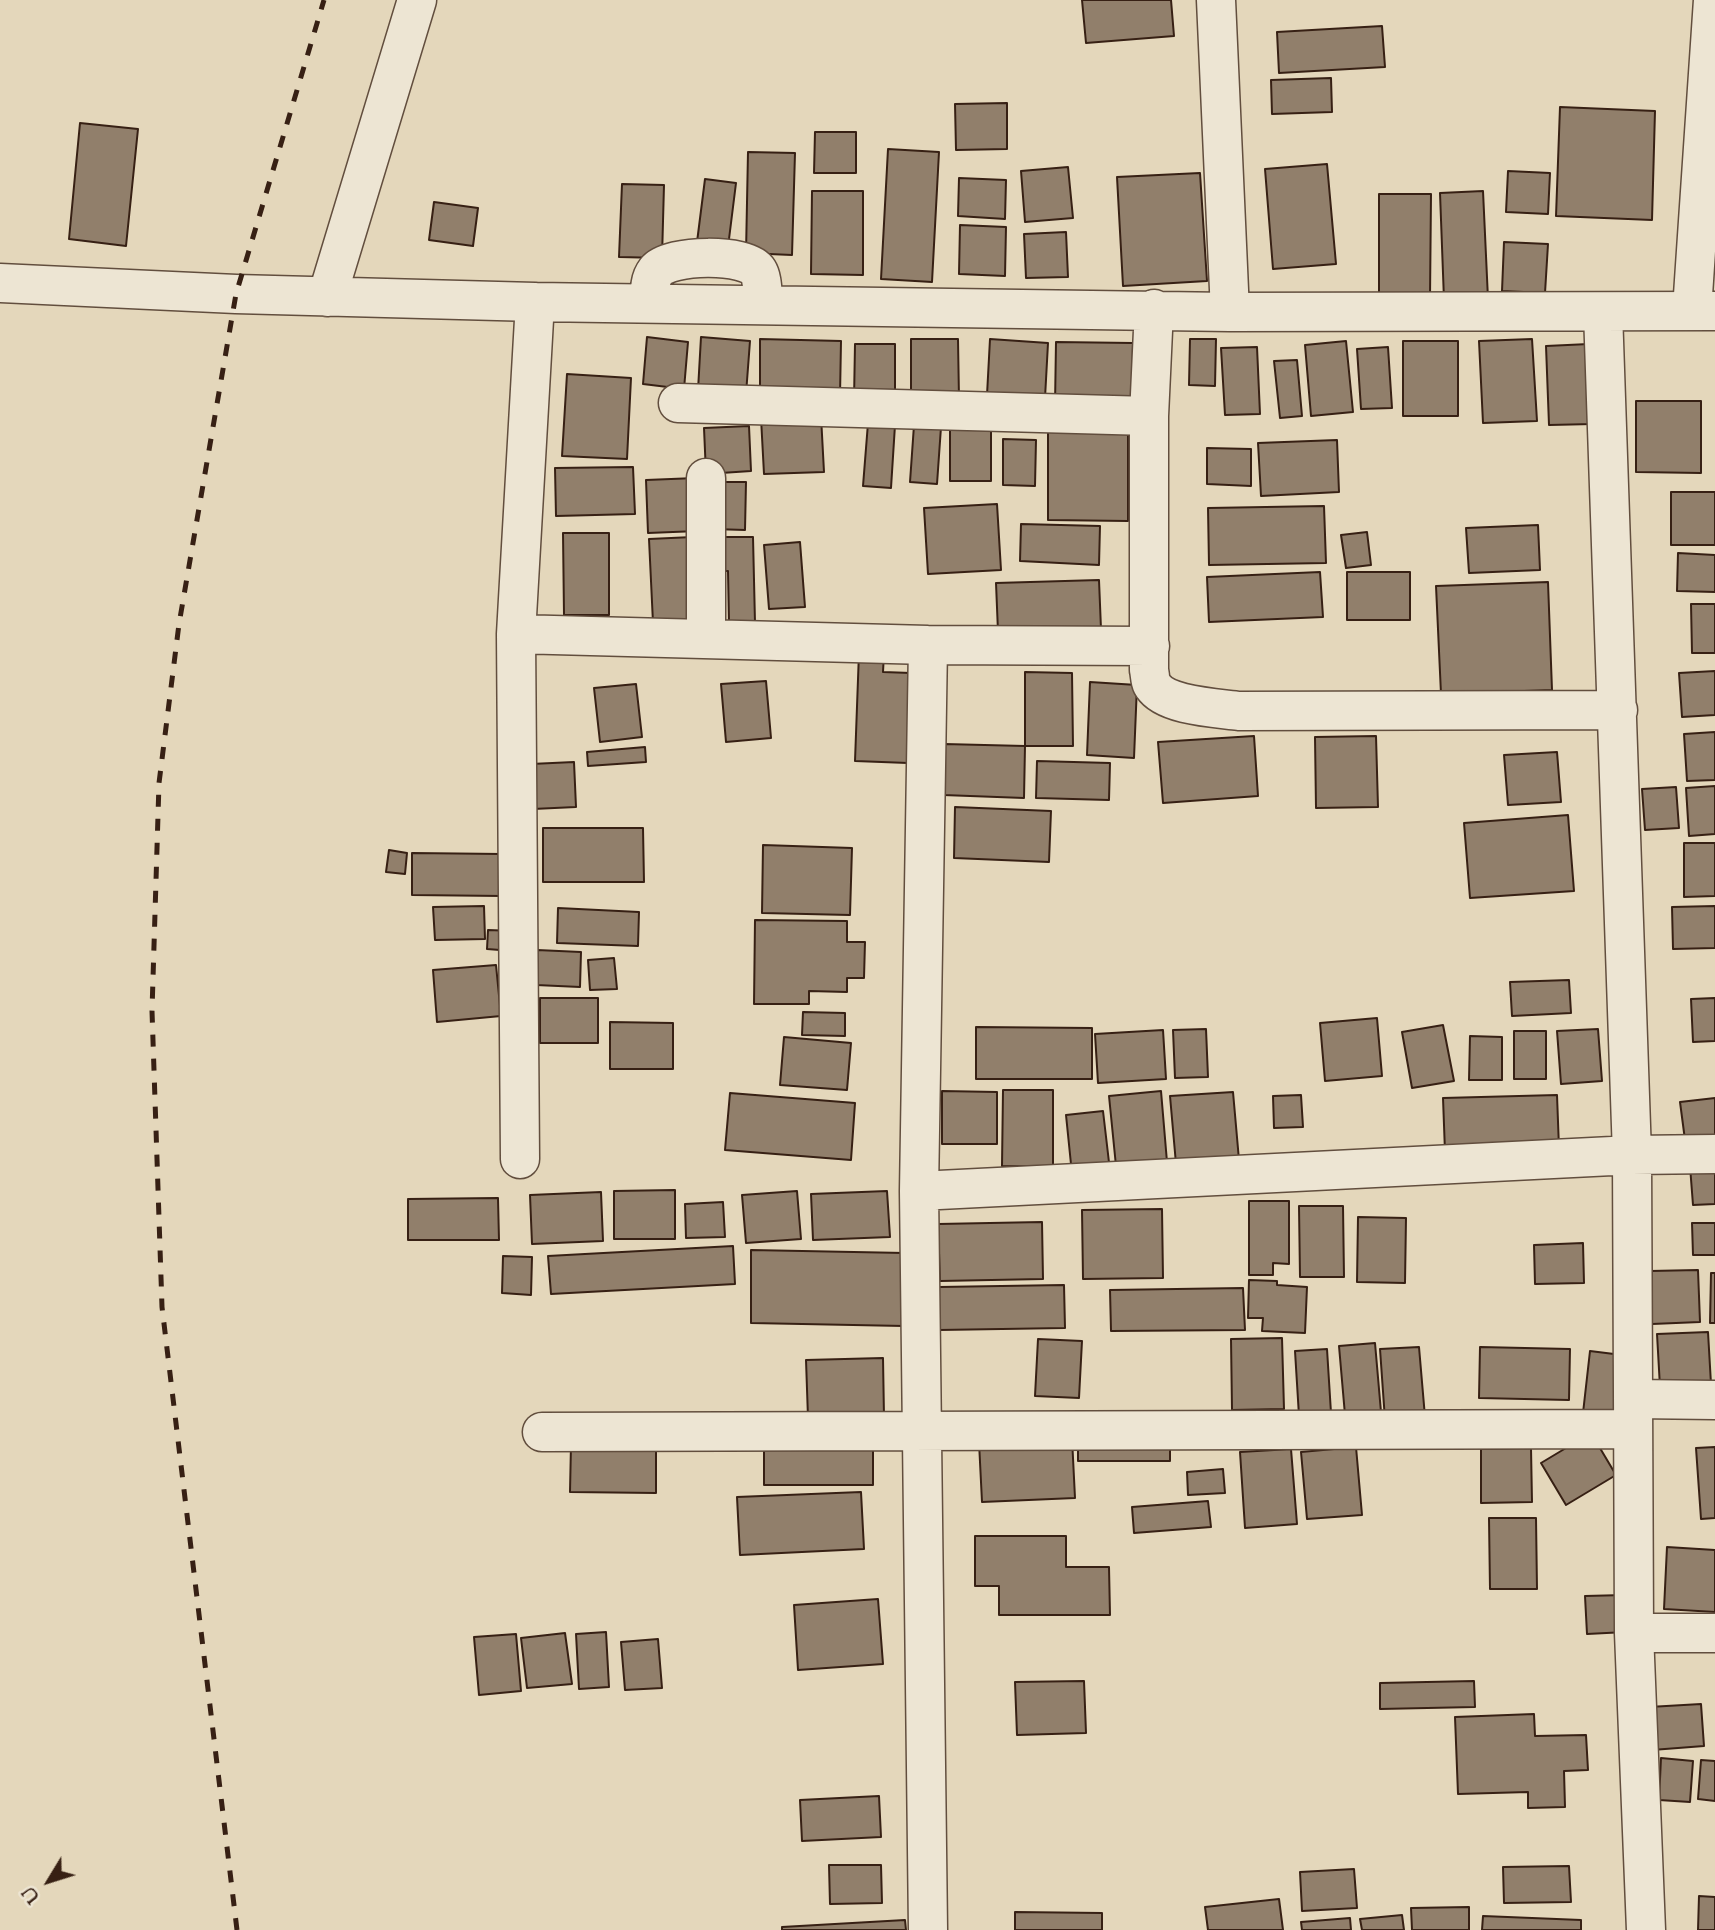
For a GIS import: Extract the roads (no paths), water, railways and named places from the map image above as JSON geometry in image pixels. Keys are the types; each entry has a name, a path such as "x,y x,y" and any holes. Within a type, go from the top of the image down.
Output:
{"street":[{"path":"327,297 416,0"},
{"path":"1216,0 1230,312"},
{"path":"0,283 327,297 535,302 764,303 1230,312 1704,310 1713,0"},
{"path":"520,1159 516,634 535,302"},
{"path":"1154,309 1149,416 1149,670 1153,686 1168,698 1189,704 1239,711 1618,710"},
{"path":"1603,312 1632,1156 1634,1633 1646,1930"},
{"path":"678,403 1149,416"},
{"path":"706,478 706,638"},
{"path":"516,634 928,645 1150,646"},
{"path":"928,645 919,1191 928,1930"},
{"path":"919,1191 1715,1154"},
{"path":"542,1432 923,1429 1634,1414 1715,1400"},
{"path":"1634,1633 1715,1633"}],"railway":[{"path":"237,1930 162,1307 152,1011 159,783 179,624 236,294 324,0"}]}
